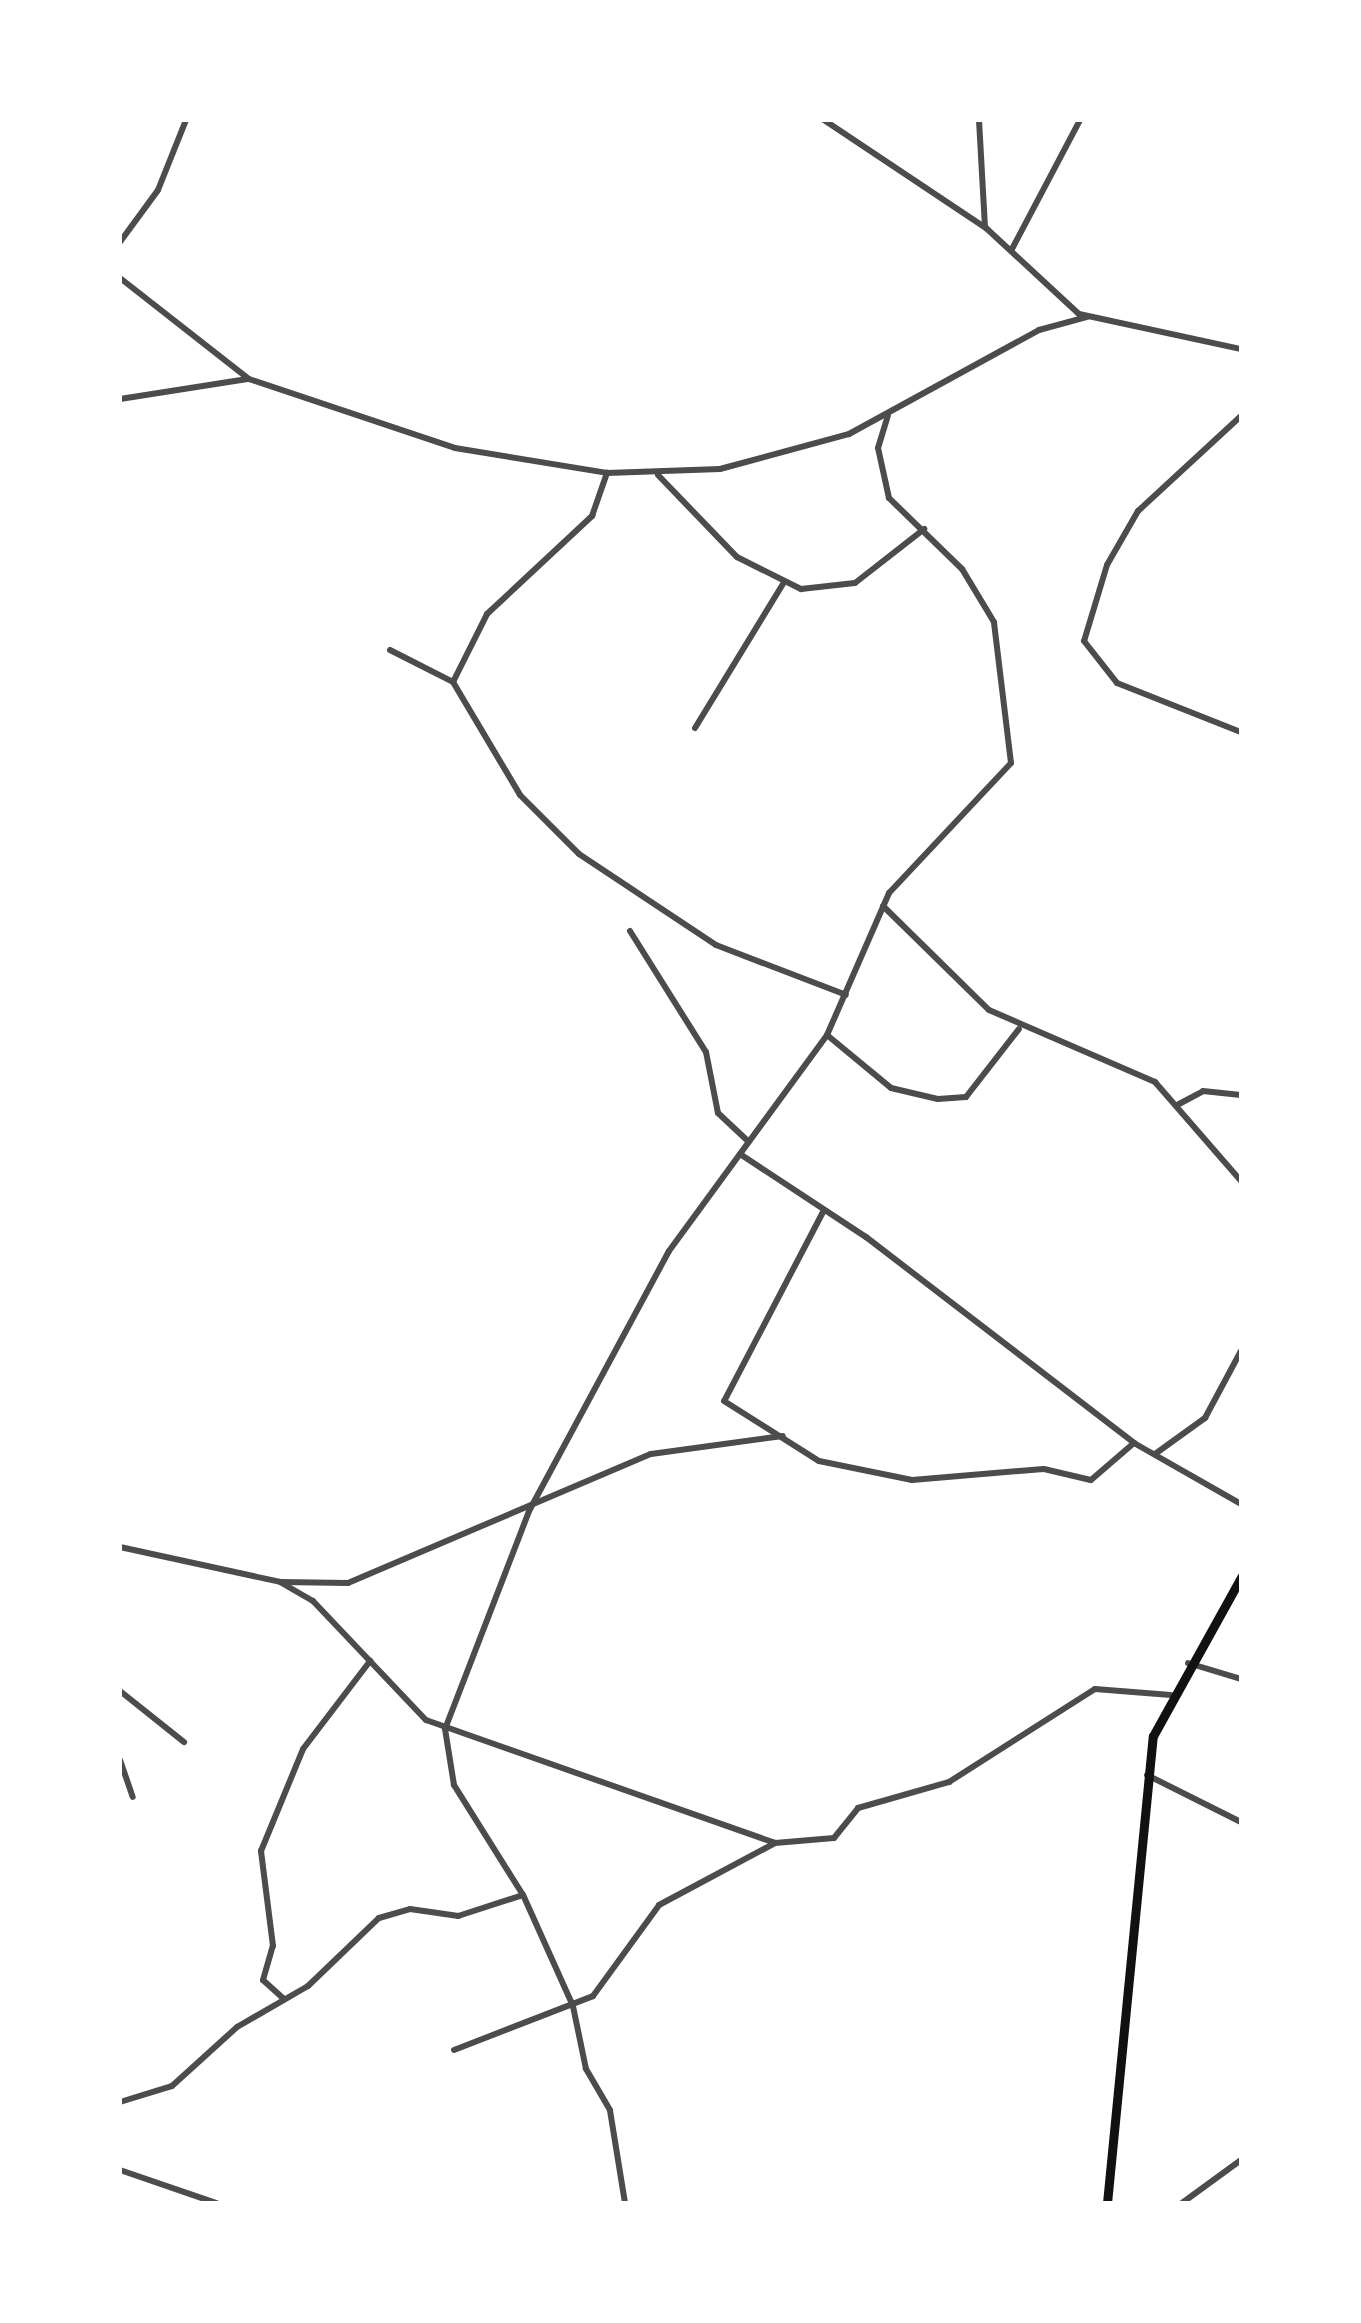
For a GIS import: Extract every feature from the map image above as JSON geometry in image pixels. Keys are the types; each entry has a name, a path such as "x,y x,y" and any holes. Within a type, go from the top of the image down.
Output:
{"main road":[{"path":"1108,2203 1146,1775 1170,1696 1241,1577"}],"street":[{"path":"120,242 158,190 186,120"},
{"path":"824,120 986,228 1012,249 1056,299 1087,317 1241,349"},
{"path":"980,120 986,228"},
{"path":"1012,249 1080,120"},
{"path":"120,278 249,379 456,448 607,472 657,474 767,458 888,416 1040,330 1087,317"},
{"path":"120,399 249,379"},
{"path":"625,2203 610,2110 586,2069 573,2006 523,1895 454,1785 445,1729 529,1511 669,1251 827,1035 883,906 1014,752 988,605 924,529 889,498 878,448 888,416"},
{"path":"1241,416 1138,511 1107,564 1084,641 1117,683 1241,732"},
{"path":"454,682 487,614 592,516 607,472"},
{"path":"657,474 737,556 784,584 855,583 924,529"},
{"path":"694,728 784,584"},
{"path":"390,650 454,682 520,795 579,854 716,944 846,995"},
{"path":"883,906 1020,1029 1155,1082 1179,1104 1241,1181"},
{"path":"630,931 706,1052 718,1114 749,1142"},
{"path":"827,1035 891,1088 938,1099 966,1097 1020,1029"},
{"path":"1179,1104 1203,1091 1241,1095"},
{"path":"740,1154 1134,1443 1241,1504"},
{"path":"823,1212 722,1396 834,1467 928,1481 1009,1469 1091,1480 1134,1443"},
{"path":"1154,1455 1205,1418 1241,1350"},
{"path":"120,1547 280,1582 348,1583 529,1511 651,1454 783,1436"},
{"path":"280,1582 313,1601 370,1661 396,1697 445,1729 775,1843"},
{"path":"284,1999 262,1980 272,1946 261,1851 303,1749 370,1661"},
{"path":"1188,1662 1241,1679"},
{"path":"454,2050 573,2006 605,1985 659,1905 775,1843 834,1838 858,1808 949,1782 1095,1688 1170,1696"},
{"path":"120,1691 184,1742"},
{"path":"120,1760 133,1797"},
{"path":"1146,1775 1241,1822"},
{"path":"120,2102 172,2086 396,1910 458,1916 523,1895"},
{"path":"1182,2203 1241,2160"},
{"path":"120,2170 216,2203"}]}
